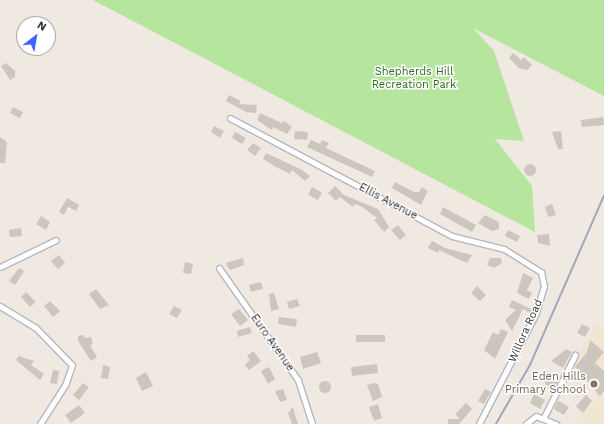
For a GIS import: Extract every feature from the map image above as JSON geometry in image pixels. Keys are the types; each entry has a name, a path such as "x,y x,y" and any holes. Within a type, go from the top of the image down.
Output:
{"street":[{"name":"Ellis Avenue","path":"230,118 452,236 504,249 535,266 544,280"},
{"path":"0,267 56,240"},
{"name":"Euro Avenue","path":"219,268 298,380 312,424"},
{"name":"Willora Road","path":"479,424 536,313 544,280"},
{"path":"0,306 36,328 72,365 68,381 40,424"},
{"path":"543,419 575,355"},
{"path":"526,424 536,416 556,424"}],"shaded area":[{"name":"Eden Hills Primary School","path":"596,321 604,328 604,424 574,424 598,397 570,371"}],"green space":[{"name":"Shepherds Hill Recreation Park","path":"93,0 604,0 604,96 473,28 494,51 524,141 495,139 532,186 535,232"}],"building":[{"path":"513,53 521,60 524,57 532,65 527,70 519,68 509,58"},
{"path":"6,63 15,71 15,77 10,80 1,66"},
{"path":"229,95 241,101 239,104 257,105 256,113 246,112 226,101"},
{"path":"13,107 23,112 20,118 10,113"},
{"path":"260,113 282,123 284,121 292,127 287,134 273,127 272,130 257,120"},
{"path":"603,117 604,125 582,127 581,120"},
{"path":"214,126 224,131 220,138 211,132"},
{"path":"295,131 308,132 307,140 294,139"},
{"path":"561,131 563,149 558,149 552,132"},
{"path":"235,132 246,138 242,144 232,138"},
{"path":"0,137 7,142 5,163 0,163"},
{"path":"311,140 320,144 322,140 329,143 326,148 375,171 372,177 307,147"},
{"path":"253,143 261,148 255,156 247,150"},
{"path":"266,153 302,170 310,176 305,181 292,170 290,174 276,167 263,159"},
{"path":"528,164 532,164 536,170 532,176 528,176 524,172 524,168"},
{"path":"395,182 414,192 419,192 422,187 428,191 421,205 392,188"},
{"path":"335,186 344,195 378,209 389,227 384,232 374,220 377,218 362,207 355,204 353,207 340,197 336,201 328,193"},
{"path":"312,187 322,193 318,200 308,195"},
{"path":"67,198 79,205 76,211 68,207 64,215 59,212"},
{"path":"552,204 556,215 548,217 545,207"},
{"path":"443,207 476,225 472,232 440,214"},
{"path":"485,215 499,222 499,229 492,231 478,223"},
{"path":"41,216 50,222 46,230 36,224"},
{"path":"398,225 406,235 400,240 391,230"},
{"path":"21,228 22,236 10,237 9,230"},
{"path":"508,230 520,236 517,242 505,236"},
{"path":"549,234 550,246 538,243 537,235"},
{"path":"432,241 445,248 472,255 467,263 439,250 438,253 428,248"},
{"path":"59,255 65,263 58,269 51,261"},
{"path":"243,258 244,265 230,270 225,263"},
{"path":"490,258 501,258 502,263 494,268 487,265"},
{"path":"185,262 193,264 191,274 183,273"},
{"path":"19,268 24,271 15,285 9,281"},
{"path":"523,273 533,278 527,290 532,293 529,299 517,293"},
{"path":"261,282 263,289 251,292 249,285"},
{"path":"477,286 486,295 480,301 471,293"},
{"path":"96,289 109,305 100,309 89,294"},
{"path":"26,292 36,302 30,307 21,297"},
{"path":"274,293 279,309 271,311 269,294"},
{"path":"297,299 300,306 289,309 287,302"},
{"path":"512,300 533,310 531,314 523,309 512,331 505,320 516,310 509,307"},
{"path":"50,301 60,311 53,317 44,306"},
{"path":"174,306 182,310 177,318 169,314"},
{"path":"239,309 248,320 240,326 231,314"},
{"path":"279,317 297,319 296,327 278,324"},
{"path":"582,324 590,328 585,337 577,333"},
{"path":"250,327 252,333 238,337 237,331"},
{"path":"501,329 508,332 495,359 484,350 493,332 498,335"},
{"path":"84,335 85,338 91,337 93,344 90,345 97,357 91,361 78,341 78,336"},
{"path":"356,335 385,335 385,342 356,342"},
{"path":"590,340 604,352 595,363 604,371 604,391 600,396 575,367 587,352"},
{"path":"566,349 572,352 563,368 551,361"},
{"path":"253,351 261,361 249,370 245,365 250,360 247,356"},
{"path":"317,352 321,363 303,369 300,357"},
{"path":"19,356 34,361 31,365 44,374 40,380 16,360"},
{"path":"377,364 378,373 352,376 351,367"},
{"path":"103,365 110,367 108,379 101,378"},
{"path":"269,367 275,379 268,384 261,371"},
{"path":"53,370 59,371 57,384 50,383"},
{"path":"146,372 153,386 142,391 136,378"},
{"path":"551,373 556,375 558,380 556,385 551,387 546,385 544,380 546,375"},
{"path":"327,381 330,382 330,392 323,393 320,392 319,385 320,382"},
{"path":"83,383 89,387 79,400 73,395"},
{"path":"373,383 378,384 382,397 373,401 367,385"},
{"path":"283,389 287,400 280,402 275,391"},
{"path":"485,389 491,392 484,404 478,401"},
{"path":"534,394 545,400 540,409 530,403"},
{"path":"586,395 592,401 583,413 576,406"},
{"path":"558,401 569,407 564,415 554,409"},
{"path":"466,403 472,409 459,424 448,424 448,419 460,419 455,414"},
{"path":"378,404 382,418 374,421 369,407"},
{"path":"79,405 85,413 71,423 65,415"},
{"path":"293,407 298,424 292,424 288,413"}],"railway":[{"path":"496,424 530,365 604,196"}],"place":[{"name":"Eden Hills Primary School","path":"594,384"}]}
